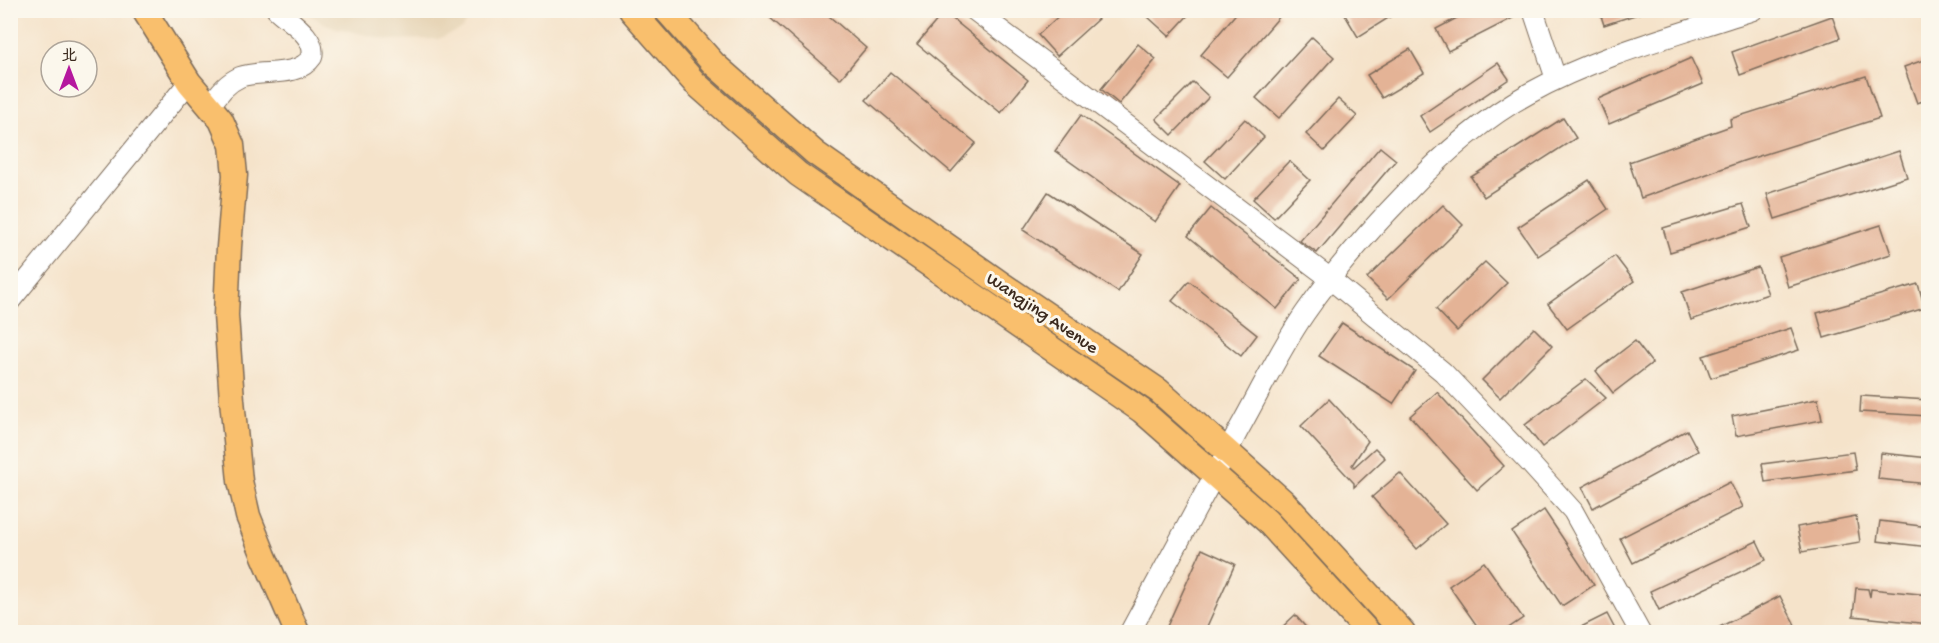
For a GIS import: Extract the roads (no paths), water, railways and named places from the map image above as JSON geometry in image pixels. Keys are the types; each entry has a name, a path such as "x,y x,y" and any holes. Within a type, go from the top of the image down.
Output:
{"main road":[{"path":"144,10 189,82 221,120 232,146 235,175 226,315 240,481 248,516 297,633"},
{"name":"Wangjing Avenue","path":"631,10 695,83 798,174 1142,411 1267,521 1368,633"},
{"name":"Wangjing Avenue","path":"666,10 714,64 815,153 1158,391 1285,502 1403,633"}],"street":[{"path":"210,107 226,86 239,78 295,69 304,65 312,57 312,46 309,40 277,10"},
{"path":"974,10 1330,279 1443,372 1573,511 1640,633"},
{"path":"1533,10 1556,80"},
{"path":"1130,633 1289,337 1330,279 1388,211 1450,149 1497,113 1556,80 1631,49 1753,10"},
{"path":"10,301 189,82"}]}
